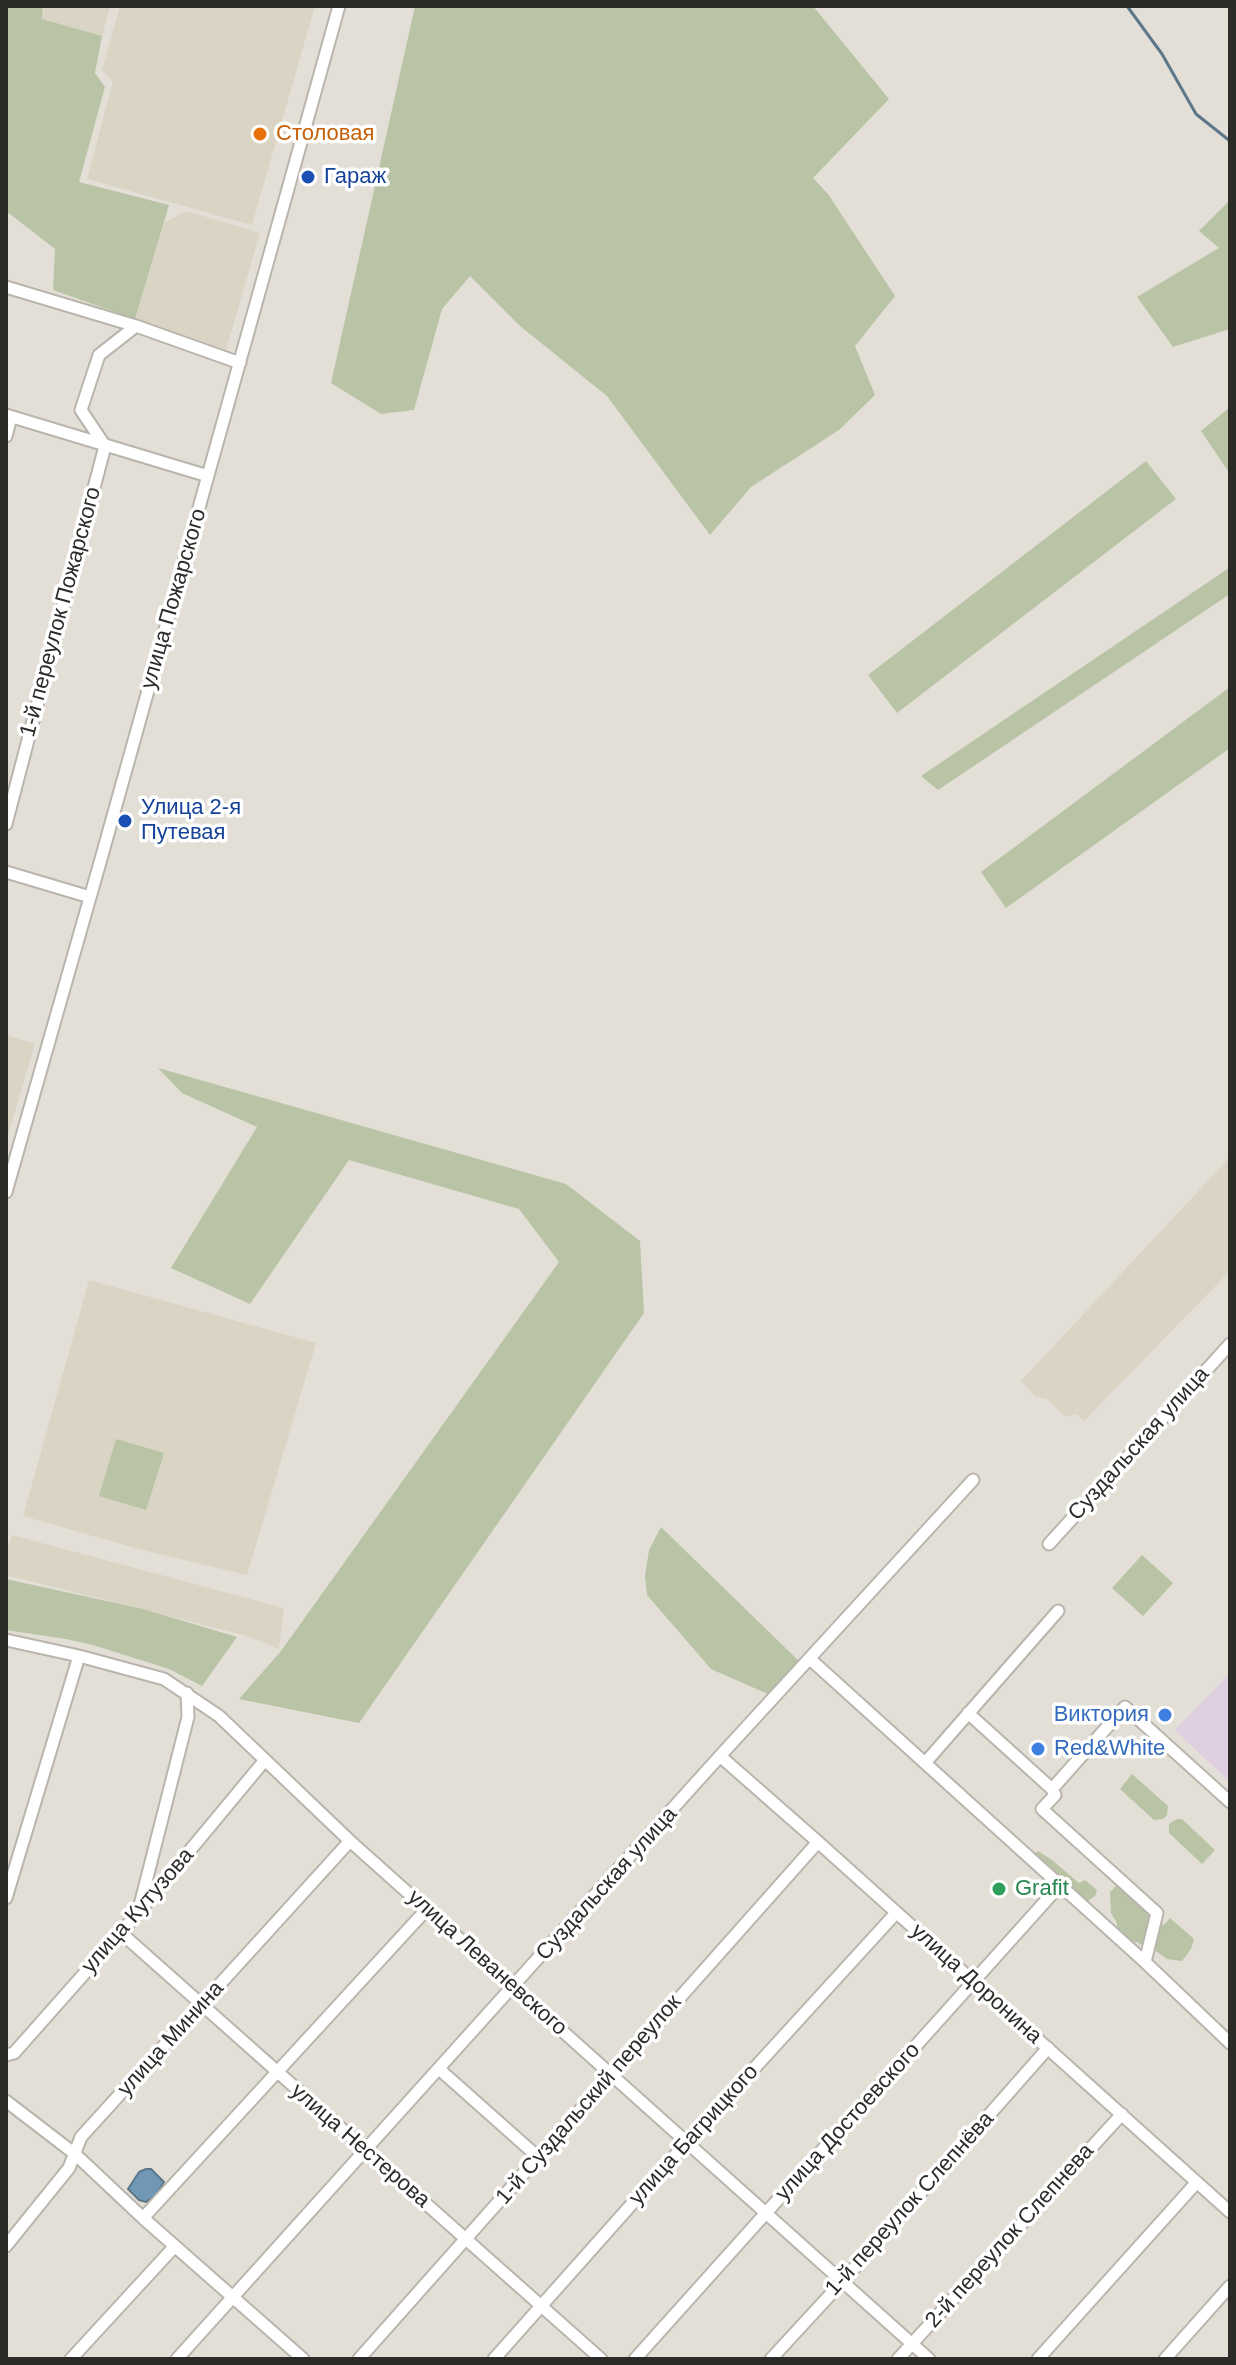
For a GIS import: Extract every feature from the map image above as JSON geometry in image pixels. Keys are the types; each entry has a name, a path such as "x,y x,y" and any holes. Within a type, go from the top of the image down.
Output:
{"street":[{"name":"улица Пожарского","path":"6,1192 339,6"},
{"path":"6,287 136,326 240,363"},
{"path":"105,446 81,410 99,355 136,326"},
{"path":"6,436 9,416 208,476"},
{"name":"1-й переулок Пожарского","path":"6,824 105,446"},
{"path":"6,872 90,897"},
{"name":"Суздальская улица","path":"1049,1544 1230,1344"},
{"name":"Суздальская улица","path":"177,2359 973,1480"},
{"path":"925,1763 1058,1611"},
{"name":"улица Леваневского","path":"6,1640 164,1679 219,1716 426,1910 929,2359"},
{"path":"6,1898 79,1656"},
{"path":"810,1659 1145,1962 1230,2043"},
{"path":"138,1913 188,1717 187,1693"},
{"path":"1052,1789 1125,1707 1230,1802"},
{"path":"968,1713 1052,1789 1055,1795 1042,1809 1157,1913 1145,1962"},
{"name":"улица Доронина","path":"720,1756 1230,2212"},
{"name":"улица Кутузова","path":"6,2055 14,2053 138,1913 265,1760"},
{"name":"улица Минина","path":"6,2246 69,2168 81,2137 350,1841"},
{"name":"1-й Суздальский переулок","path":"359,2359 818,1842"},
{"name":"улица Достоевского","path":"635,2359 1060,1885"},
{"path":"143,2218 426,1910"},
{"name":"улица Багрицкого","path":"494,2359 896,1913"},
{"name":"улица Нестерова","path":"120,1932 601,2359"},
{"name":"1-й переулок Слепнёва","path":"771,2359 1048,2048"},
{"path":"439,2069 538,2157"},
{"path":"6,2101 75,2154 295,2357"},
{"name":"2-й переулок Слепнева","path":"898,2359 1122,2114"},
{"path":"1038,2359 1197,2182"},
{"path":"72,2359 175,2246"},
{"path":"1166,2359 1230,2286"}],"shaded area":[{"path":"45,6 110,6 102,36 42,19"},
{"path":"120,6 315,6 252,225 87,179 113,82 102,70"},
{"path":"186,211 260,233 226,350 135,319 164,223"},
{"path":"6,1035 35,1044 6,1142"},
{"path":"1230,1157 1230,1271 1084,1421 1076,1414 1065,1417 1047,1399 1036,1397 1021,1381"},
{"path":"89,1280 316,1343 247,1575 138,1549 23,1516"},
{"path":"12,1535 284,1608 279,1649 247,1636 6,1575 6,1552"},
{"path":"1230,1674 1230,1782 1175,1730"}],"green space":[{"path":"6,6 43,6 42,19 102,36 95,73 105,87 79,182 169,205 135,319 53,290 55,249 6,211"},
{"path":"415,6 813,6 889,99 813,178 828,194 895,296 855,346 875,395 839,430 751,487 710,535 607,396 520,326 470,276 442,309 414,410 381,414 331,383"},
{"path":"1230,200 1230,329 1173,347 1137,297 1219,248 1199,231"},
{"path":"1230,407 1230,474 1201,431"},
{"path":"1146,461 1176,499 897,713 868,675"},
{"path":"1229,568 1230,594 938,790 921,776"},
{"path":"1230,687 1230,748 1006,908 981,872"},
{"path":"158,1068 566,1184 640,1241 644,1313 359,1723 239,1699 281,1651 559,1262 519,1209 349,1160 250,1304 171,1268 257,1127 182,1093"},
{"path":"116,1439 164,1453 146,1510 99,1496"},
{"path":"661,1527 801,1663 770,1695 711,1669 647,1595 645,1576 649,1550"},
{"path":"1142,1555 1173,1583 1143,1616 1112,1588"},
{"path":"6,1579 143,1609 237,1637 202,1686 169,1669 93,1645 6,1630"},
{"path":"1132,1774 1168,1806 1163,1819 1154,1820 1120,1789"},
{"path":"1182,1819 1215,1850 1202,1864 1169,1833 1169,1824"},
{"path":"1038,1851 1079,1883 1085,1880 1097,1890 1095,1896 1085,1903 1033,1855"},
{"path":"1116,1886 1149,1911 1144,1946 1128,1942 1117,1932 1117,1923 1111,1913 1110,1892"},
{"path":"1170,1918 1194,1939 1182,1961 1167,1959 1153,1949 1160,1926"}],"water":[{"path":"151,2169 164,2182 156,2195 146,2202 139,2200 128,2189 139,2172"}],"waterway":[{"path":"1127,6 1162,54 1196,114 1230,141"}],"place":[{"name":"Столовая","path":"260,134"},
{"name":"Гараж","path":"308,177"},
{"name":"Улица 2-я Путевая","path":"125,821"},
{"name":"Виктория","path":"1165,1715"},
{"name":"Red&White","path":"1038,1749"},
{"name":"Grafit","path":"999,1889"}]}
